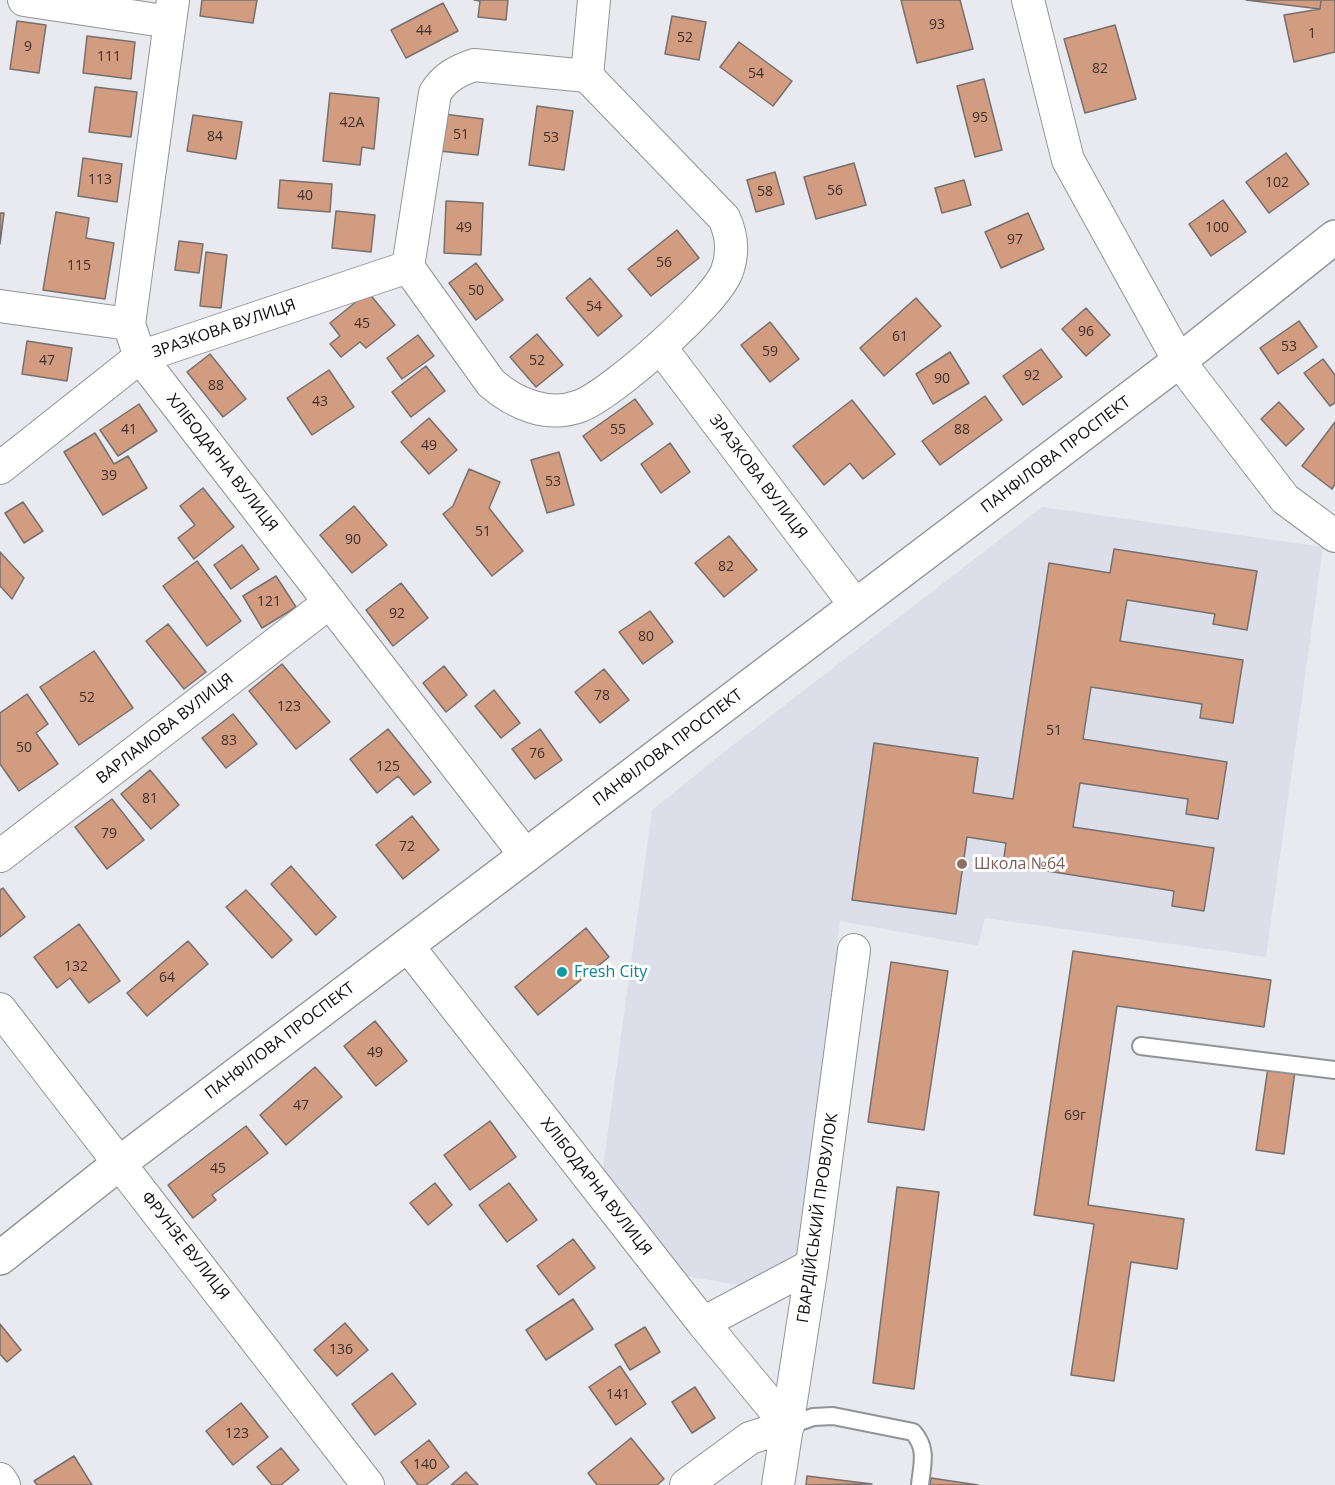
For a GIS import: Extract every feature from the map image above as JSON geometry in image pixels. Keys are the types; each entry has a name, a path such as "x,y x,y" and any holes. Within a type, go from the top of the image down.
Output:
{"main road":[{"name":"ПАНФІЛОВА ПРОСПЕКТ","path":"0,1258 121,1162 1179,361 1335,237"}],"street":[{"path":"24,0 171,11"},
{"path":"587,76 594,0"},
{"path":"1028,0 1068,160 1179,361 1285,499 1335,536"},
{"name":"ХЛІБОДАРНА ВУЛИЦЯ","path":"171,11 129,324 140,357 526,856"},
{"path":"474,65 587,76 724,218 731,232 731,257 721,283 661,348 580,406 558,410 540,409 522,404 505,395 491,383 408,267 435,93 442,83 456,71 474,65"},
{"name":"ЗРАЗКОВА ВУЛИЦЯ","path":"0,468 140,357 408,267"},
{"path":"0,306 129,324"},
{"name":"ЗРАЗКОВА ВУЛИЦЯ","path":"661,348 856,606"},
{"name":"ВАРЛАМОВА ВУЛИЦЯ","path":"0,856 330,602"},
{"name":"ХЛІБОДАРНА ВУЛИЦЯ","path":"407,945 703,1323 788,1426"},
{"name":"ГВАРДІЙСЬКИЙ ПРОВУЛОК","path":"778,1485 812,1265 854,950"},
{"name":"ФРУНЗЕ ВУЛИЦЯ","path":"0,1009 121,1162 368,1485"},
{"path":"703,1323 812,1265"},
{"path":"686,1485 750,1438 788,1426"},
{"path":"0,1479 4,1485"}],"lane":[{"path":"1141,1046 1335,1070"},
{"path":"788,1426 813,1417 833,1416 913,1432 924,1449 920,1485"}],"shaded area":[{"name":"Школа №64","path":"1042,507 1323,547 1266,957 985,918 978,946 840,921 809,1176 791,1294 674,1274 602,1174 652,810"}],"building":[{"path":"202,0 257,0 253,23 200,16"},
{"path":"474,0 508,0 506,20 478,17 480,1"},
{"path":"901,0 960,0 973,49 917,63"},
{"path":"1246,0 1321,0 1320,9"},
{"path":"1321,0 1335,0 1335,52 1294,62 1284,15 1320,9"},
{"path":"443,3 458,31 406,58 391,30"},
{"path":"672,16 706,22 699,60 665,54"},
{"path":"17,21 46,25 39,73 10,69"},
{"path":"1115,25 1136,99 1085,113 1064,39"},
{"path":"87,36 135,42 131,79 83,73"},
{"path":"739,42 792,81 773,106 720,67"},
{"path":"984,79 1002,150 975,157 957,86"},
{"path":"95,87 137,92 131,137 89,132"},
{"path":"330,93 379,98 374,149 362,147 360,165 323,161"},
{"path":"537,106 573,111 564,170 529,165"},
{"path":"444,114 483,119 478,155 439,151"},
{"path":"193,115 242,122 236,159 187,151"},
{"path":"1286,153 1309,184 1269,213 1246,182"},
{"path":"83,158 122,164 117,202 78,196"},
{"path":"854,163 866,205 816,219 804,177"},
{"path":"775,172 784,204 756,212 747,180"},
{"path":"280,180 332,184 330,212 278,208"},
{"path":"964,180 971,205 942,213 935,188"},
{"path":"1223,200 1246,232 1211,256 1189,224"},
{"path":"446,201 483,203 481,255 444,253"},
{"path":"336,211 375,215 371,252 332,248"},
{"path":"56,212 89,218 86,238 114,243 105,299 43,290"},
{"path":"0,213 4,213 0,244"},
{"path":"1028,213 1044,249 1001,268 985,232"},
{"path":"677,230 699,258 651,296 628,269"},
{"path":"179,241 203,244 199,273 175,270"},
{"path":"206,252 227,255 221,308 200,306"},
{"path":"476,263 503,300 476,320 449,283"},
{"path":"590,278 622,316 598,336 566,298"},
{"path":"368,292 395,325 366,348 360,342 341,357 330,344 340,336 330,323"},
{"path":"916,298 941,326 884,376 860,348"},
{"path":"1086,308 1110,335 1086,356 1062,329"},
{"path":"1299,321 1317,347 1278,374 1260,348"},
{"path":"770,322 799,359 770,382 741,345"},
{"path":"537,334 563,365 536,387 510,357"},
{"path":"418,335 434,356 402,379 387,358"},
{"path":"27,341 72,348 67,381 22,374"},
{"path":"1041,349 1062,377 1023,405 1003,376"},
{"path":"950,352 969,383 933,404 916,374"},
{"path":"210,354 246,399 223,417 187,372"},
{"path":"1323,359 1335,375 1335,403 1330,406 1304,373"},
{"path":"426,366 445,391 411,417 392,392"},
{"path":"329,370 354,407 312,435 287,398"},
{"path":"985,396 1002,420 940,465 922,441"},
{"path":"635,399 653,424 601,461 583,436"},
{"path":"852,400 895,454 863,479 850,463 824,485 793,446"},
{"path":"1279,402 1304,429 1286,446 1261,419"},
{"path":"139,404 157,431 118,456 100,430"},
{"path":"429,418 457,450 429,474 401,442"},
{"path":"1335,422 1335,484 1332,489 1302,466"},
{"path":"95,433 114,464 128,456 147,488 103,515 64,452"},
{"path":"670,443 690,472 661,493 641,464"},
{"path":"559,452 574,505 547,513 531,460"},
{"path":"469,469 500,482 489,508 523,551 492,576 443,514 453,506"},
{"path":"203,488 234,527 194,559 178,538 195,525 180,506"},
{"path":"23,502 43,531 24,543 5,513"},
{"path":"354,506 387,545 352,573 320,535"},
{"path":"729,536 757,570 724,597 695,563"},
{"path":"242,545 259,569 231,589 214,565"},
{"path":"1114,549 1257,571 1247,630 1213,624 1215,614 1127,600 1120,641 1243,660 1233,723 1200,718 1202,704 1091,687 1083,739 1227,762 1218,819 1186,814 1188,799 1080,783 1073,827 1214,848 1204,911 1172,906 1174,891 1003,864 1006,843 967,837 956,914 852,900 874,743 978,758 973,793 1013,799 1049,563 1110,573"},
{"path":"0,552 24,578 12,599 0,586"},
{"path":"197,561 241,621 207,646 163,586"},
{"path":"276,576 296,607 262,628 243,596"},
{"path":"401,583 428,618 393,646 366,610"},
{"path":"650,611 673,642 643,664 619,632"},
{"path":"168,624 206,672 184,689 146,641"},
{"path":"94,651 133,708 79,745 40,687"},
{"path":"282,664 330,722 296,749 249,691"},
{"path":"444,666 467,695 446,712 423,683"},
{"path":"604,669 629,700 600,723 575,692"},
{"path":"494,690 520,723 501,738 475,706"},
{"path":"27,694 48,724 36,733 58,764 19,791 0,764 0,713"},
{"path":"233,714 257,744 226,768 202,738"},
{"path":"388,729 431,782 414,795 398,776 377,793 350,759"},
{"path":"540,729 562,760 535,779 512,749"},
{"path":"150,770 179,805 151,829 121,794"},
{"path":"112,799 144,840 107,869 75,827"},
{"path":"412,816 439,850 403,879 376,845"},
{"path":"291,866 336,917 316,935 271,884"},
{"path":"3,888 25,917 0,937 0,890"},
{"path":"246,890 292,940 272,958 226,907"},
{"path":"79,924 120,981 89,1003 70,978 57,988 34,957"},
{"name":"Fresh City","path":"586,928 609,957 538,1015 515,987"},
{"path":"188,941 208,964 147,1016 127,993"},
{"path":"1073,951 1271,980 1264,1027 1117,1006 1088,1205 1184,1219 1177,1269 1131,1262 1114,1381 1071,1375 1094,1224 1034,1215"},
{"path":"891,962 948,971 924,1130 868,1122"},
{"path":"375,1021 407,1061 376,1086 344,1046"},
{"path":"315,1067 342,1097 286,1145 260,1115"},
{"path":"1268,1067 1295,1071 1284,1154 1256,1150"},
{"path":"490,1121 516,1157 470,1190 444,1155"},
{"path":"246,1126 268,1153 212,1195 216,1200 193,1218 168,1185"},
{"path":"435,1183 452,1205 428,1225 410,1203"},
{"path":"509,1183 537,1220 507,1242 479,1205"},
{"path":"897,1187 939,1192 914,1389 873,1383"},
{"path":"573,1239 595,1268 559,1295 537,1266"},
{"path":"573,1299 593,1329 546,1360 526,1330"},
{"path":"345,1323 368,1350 337,1376 314,1350"},
{"path":"0,1324 21,1350 7,1362 0,1354"},
{"path":"645,1327 660,1352 630,1370 615,1345"},
{"path":"620,1366 646,1404 616,1425 589,1387"},
{"path":"392,1373 416,1404 375,1435 352,1404"},
{"path":"695,1387 715,1418 692,1433 672,1402"},
{"path":"241,1403 268,1437 233,1465 206,1431"},
{"path":"631,1438 664,1479 657,1485 597,1485 588,1473"},
{"path":"429,1440 449,1467 426,1485 418,1485 401,1462"},
{"path":"281,1448 299,1470 281,1485 272,1485 257,1467"},
{"path":"74,1456 92,1485 37,1485 34,1481"},
{"path":"466,1472 478,1485 451,1485"},
{"path":"807,1476 872,1484 806,1485"},
{"path":"931,1478 978,1485 930,1485"}],"place":[{"name":"Школа №64","path":"962,864"},
{"name":"Fresh City","path":"562,972"}]}
